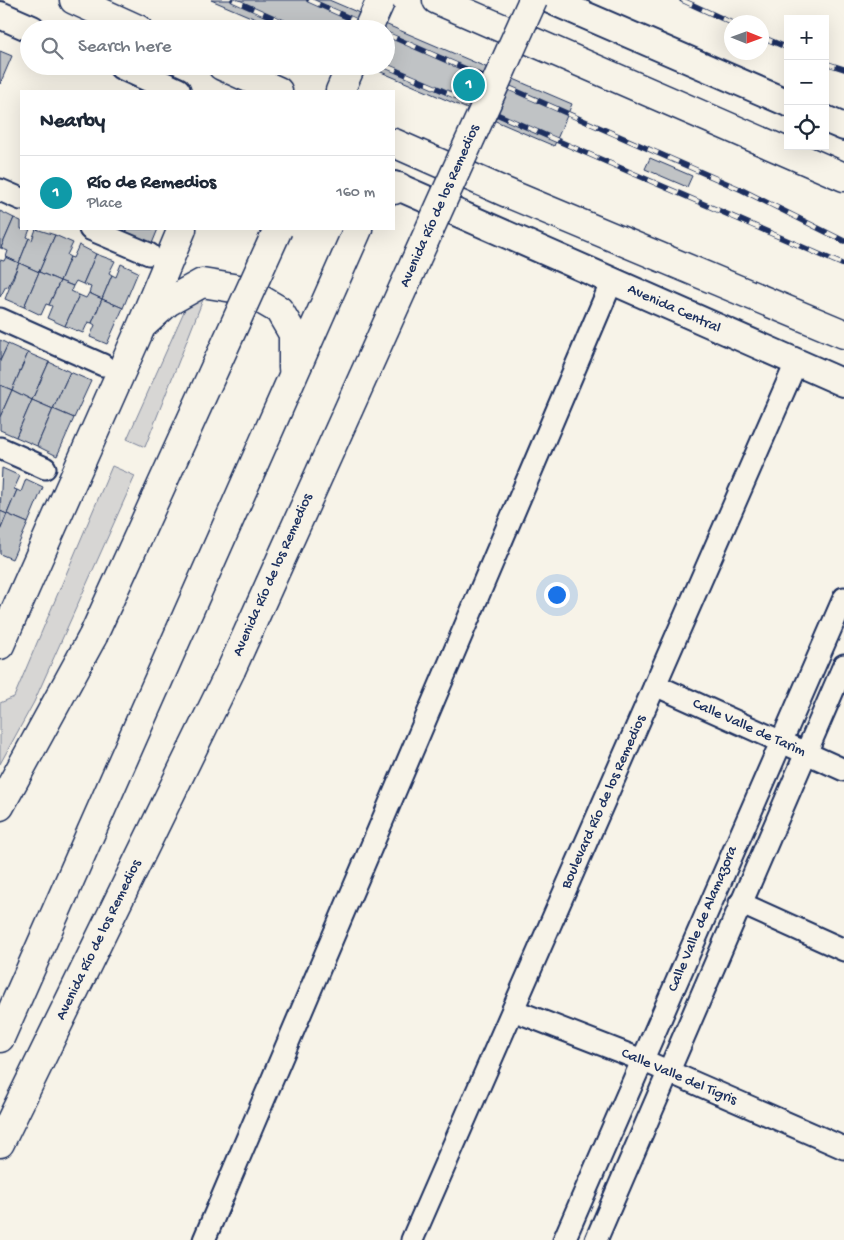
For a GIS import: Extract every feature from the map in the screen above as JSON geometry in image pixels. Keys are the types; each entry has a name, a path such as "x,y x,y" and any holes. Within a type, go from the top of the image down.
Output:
{"highway":[{"path":"74,0 118,20"},
{"path":"372,20 381,0"},
{"path":"437,0 568,56 662,100 844,177"},
{"name":"Avenida Río de los Remedios","path":"0,1144 231,670 533,0"},
{"path":"242,75 276,90"},
{"path":"340,90 347,75"},
{"path":"395,143 844,334"},
{"path":"0,645 141,327 182,230"},
{"path":"0,806 93,636 278,230"},
{"path":"0,1038 293,372 358,230"},
{"path":"141,327 168,302 202,283 245,290 279,310 293,334 293,372"}],"main road":[{"path":"550,0 784,101"},
{"path":"0,15 20,24"},
{"path":"142,75 175,90"},
{"path":"829,121 844,127"},
{"name":"Avenida Central","path":"395,187 844,383"}],"street":[{"path":"0,190 20,199"},
{"path":"92,230 149,254"},
{"path":"204,1240 612,281"},
{"path":"0,319 103,365"},
{"name":"Boulevard Río de los Remedios","path":"412,1240 796,363"},
{"path":"0,448 45,468"},
{"name":"Calle Valle de Alamazora","path":"564,1240 844,598"},
{"name":"Calle Valle de Alamazora","path":"596,1240 740,902 844,665"},
{"name":"Calle Valle de Tarim","path":"655,685 844,770"},
{"path":"740,902 844,950"},
{"name":"Calle Valle del Tigris","path":"513,1010 642,1060 844,1148"}],"shaded area":[{"path":"204,297 145,447 127,439 190,298"},
{"path":"112,466 135,476 34,702 0,764 0,703 14,697"}],"building":[{"path":"211,0 329,0 376,20 258,20"},
{"path":"395,28 572,104 554,146 388,75 395,75"},
{"path":"0,51 12,56 0,84"},
{"path":"650,158 692,176 687,187 645,169"},
{"path":"0,211 14,218 1,248 0,248"},
{"path":"14,218 20,221 20,230 30,230 27,237 29,238 19,263 6,257 8,251 1,248"},
{"path":"36,230 55,235 39,272 19,263 29,238 32,240"},
{"path":"115,230 158,230 151,246"},
{"path":"55,235 73,243 67,255 70,257 60,281 39,272"},
{"path":"79,245 96,254 83,284 76,281 73,286 60,281 70,257 73,258"},
{"path":"96,254 115,261 109,273 112,275 102,299 89,293 91,287 83,284"},
{"path":"6,257 19,263 8,287 6,286 0,297 0,260 4,261"},
{"path":"19,263 39,272 24,307 5,299"},
{"path":"121,264 138,272 123,308 102,299 112,275 116,277"},
{"path":"39,272 60,281 49,305 46,304 41,315 24,307"},
{"path":"60,281 73,286 71,291 79,295 65,326 47,318 52,306 49,305"},
{"path":"89,293 102,299 92,323 88,322 83,333 65,326 79,295 86,298"},
{"path":"102,299 123,308 107,344 90,337 95,325 92,323"},
{"path":"0,340 8,344 0,361"},
{"path":"8,344 28,353 12,390 0,385 0,361"},
{"path":"28,353 49,362 32,400 12,390"},
{"path":"49,362 70,372 53,409 32,400"},
{"path":"70,372 91,381 74,418 53,409"},
{"path":"0,385 12,390 0,417"},
{"path":"12,390 32,400 16,437 0,430 0,417"},
{"path":"32,400 53,409 37,446 16,437"},
{"path":"53,409 74,418 57,456 37,446"},
{"path":"2,468 20,476 14,489 17,490 7,514 0,511"},
{"path":"26,479 43,487 28,523 7,514 17,490 21,492"},
{"path":"0,511 7,514 0,531"},
{"path":"7,514 28,523 12,559 0,554 0,531"}],"railway":[{"path":"233,0 279,20"},
{"path":"309,0 354,20"},
{"path":"682,0 724,19"},
{"path":"395,38 742,190 844,241"},
{"path":"769,40 784,46"},
{"path":"829,64 844,69"},
{"path":"395,70 844,265"}],"place":[{"name":"Río de Remedios","path":"469,85"}]}
